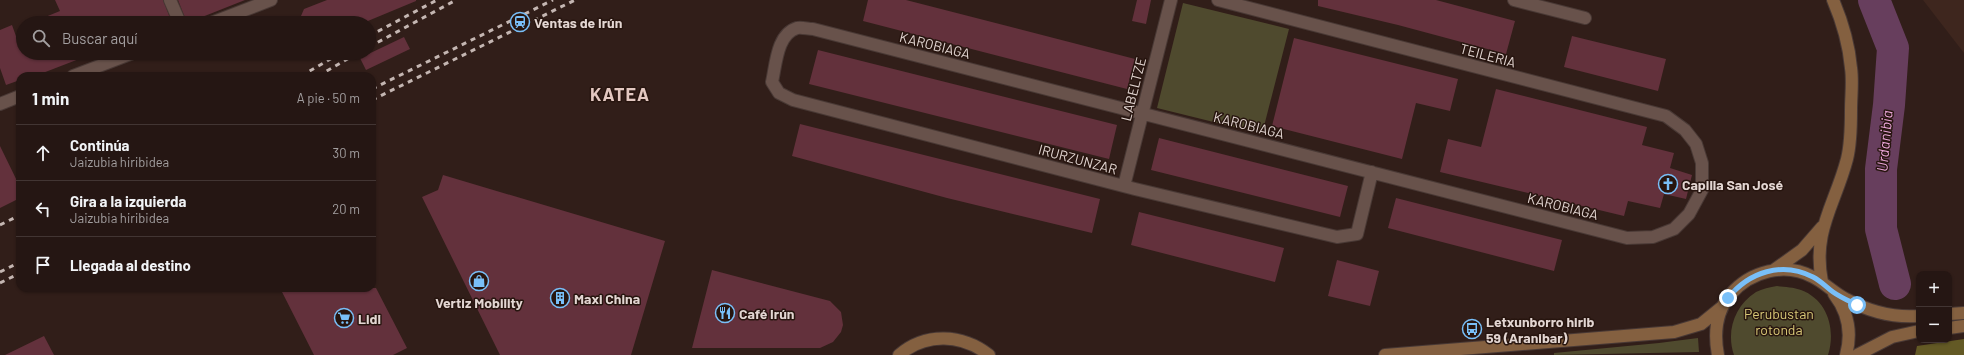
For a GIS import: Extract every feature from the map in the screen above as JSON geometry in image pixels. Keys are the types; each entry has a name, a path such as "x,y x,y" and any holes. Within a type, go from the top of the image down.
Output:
{"main road":[{"path":"1822,282 1819,255 1823,224 1837,191 1848,157 1851,133 1851,68 1840,17 1833,0"},
{"path":"1774,270 1802,250 1823,224"},
{"path":"1385,355 1674,332 1701,324 1722,307 1735,289 1743,282 1753,276 1774,270 1794,270 1808,275 1822,282 1831,291 1843,308 1846,318 1849,338 1846,355"},
{"path":"1831,291 1844,299 1871,310 1898,316 1916,316"},
{"path":"1718,355 1716,326 1722,307"},
{"path":"1952,314 1964,313"},
{"path":"1952,328 1964,326"},
{"path":"1857,355 1892,337 1916,332"},
{"path":"899,355 917,343 936,338 958,339 978,347 989,355"}],"street":[{"path":"170,0 177,16"},
{"path":"230,16 271,0"},
{"name":"LABELTZE","path":"1124,186 1171,0"},
{"name":"TEILERIA","path":"1218,0 1666,116 1685,130 1696,144 1702,164 1702,190"},
{"path":"1514,0 1585,18"},
{"name":"KAROBIAGA","path":"779,49 787,33 798,28 813,29 1627,238 1653,237 1674,229 1689,214 1702,190"},
{"name":"IRURZUNZAR","path":"779,49 772,82 779,94 793,100 1124,186 1337,237 1357,234 1372,172"},
{"path":"83,72 115,60"},
{"path":"0,104 16,98"}],"shaded area":[{"path":"1923,0 1964,0 1964,53"},
{"path":"1964,339 1964,355 1915,355 1917,346 1937,343 1952,343 1952,341"}],"green space":[{"path":"1183,3 1289,29 1262,134 1157,108"},
{"name":"Perubustan rotonda","path":"1777,286 1801,290 1818,301 1824,308 1828,317 1831,336 1828,355 1734,355 1731,337 1737,312 1748,298 1756,292"},
{"path":"1698,338 1699,352 1554,355 1554,353"}],"building":[{"path":"55,0 163,0 169,16 48,16 60,11"},
{"path":"178,0 245,0 205,16 184,16"},
{"path":"327,0 416,0 376,18 376,16 301,16 304,9"},
{"path":"868,0 906,0 1135,59 1127,89 863,21"},
{"path":"1137,0 1151,0 1146,24 1132,21"},
{"path":"1318,0 1436,0 1515,21 1506,54 1398,25 1318,6"},
{"path":"12,25 16,36 16,60 76,60 45,72 16,72 16,81 6,85 0,68 0,30"},
{"path":"1572,36 1666,59 1658,91 1564,67"},
{"path":"404,37 410,49 366,70 361,60 376,60 376,50"},
{"path":"1294,38 1458,79 1450,111 1416,103 1402,159 1272,126"},
{"path":"818,50 1117,125 1109,159 809,84"},
{"path":"1496,89 1647,127 1642,145 1674,153 1670,168 1692,175 1686,199 1664,194 1660,208 1628,201 1624,216 1440,172 1448,139 1481,147"},
{"path":"800,124 1100,199 1092,233 947,198 792,156"},
{"path":"1159,138 1348,186 1340,217 1151,170"},
{"path":"0,146 16,179 16,200 0,208"},
{"name":"Maxi China","path":"443,175 665,241 631,355 500,355 422,197 438,190"},
{"path":"1396,198 1562,240 1554,271 1388,228"},
{"path":"1139,212 1284,248 1275,282 1131,245"},
{"path":"1337,260 1379,271 1370,306 1328,296"},
{"path":"712,270 830,301 841,312 843,325 841,332 833,342 820,348 692,348"},
{"name":"Lidl","path":"376,288 407,348 393,355 314,355 282,292 376,292"},
{"path":"44,336 54,355 5,355"}],"waterway":[{"name":"Urdanibia","path":"1874,0 1893,48 1889,105 1881,169 1881,229 1895,284"}],"railway":[{"path":"376,32 437,0"},
{"path":"376,43 456,0"},
{"path":"376,87 553,0"},
{"path":"376,98 575,0"},
{"path":"308,72 329,60"},
{"path":"325,72 346,60"},
{"path":"0,225 16,217"},
{"path":"0,272 16,264"},
{"path":"0,283 16,275"}],"place":[{"name":"Ventas de Irún","path":"520,22"},
{"name":"Capilla San José","path":"1668,184"},
{"name":"Vertiz Mobility","path":"479,281"},
{"name":"Maxi China","path":"560,298"},
{"name":"Café Irún","path":"725,313"},
{"name":"Lidl","path":"344,318"},
{"name":"Letxunborro hirib 59 (Aranibar)","path":"1472,329"}],"district":[{"name":"KATEA","path":"620,94"}],"route":[{"path":"1728,298 1735,289 1753,276 1774,270 1794,270 1822,282 1831,291 1857,305"}]}
